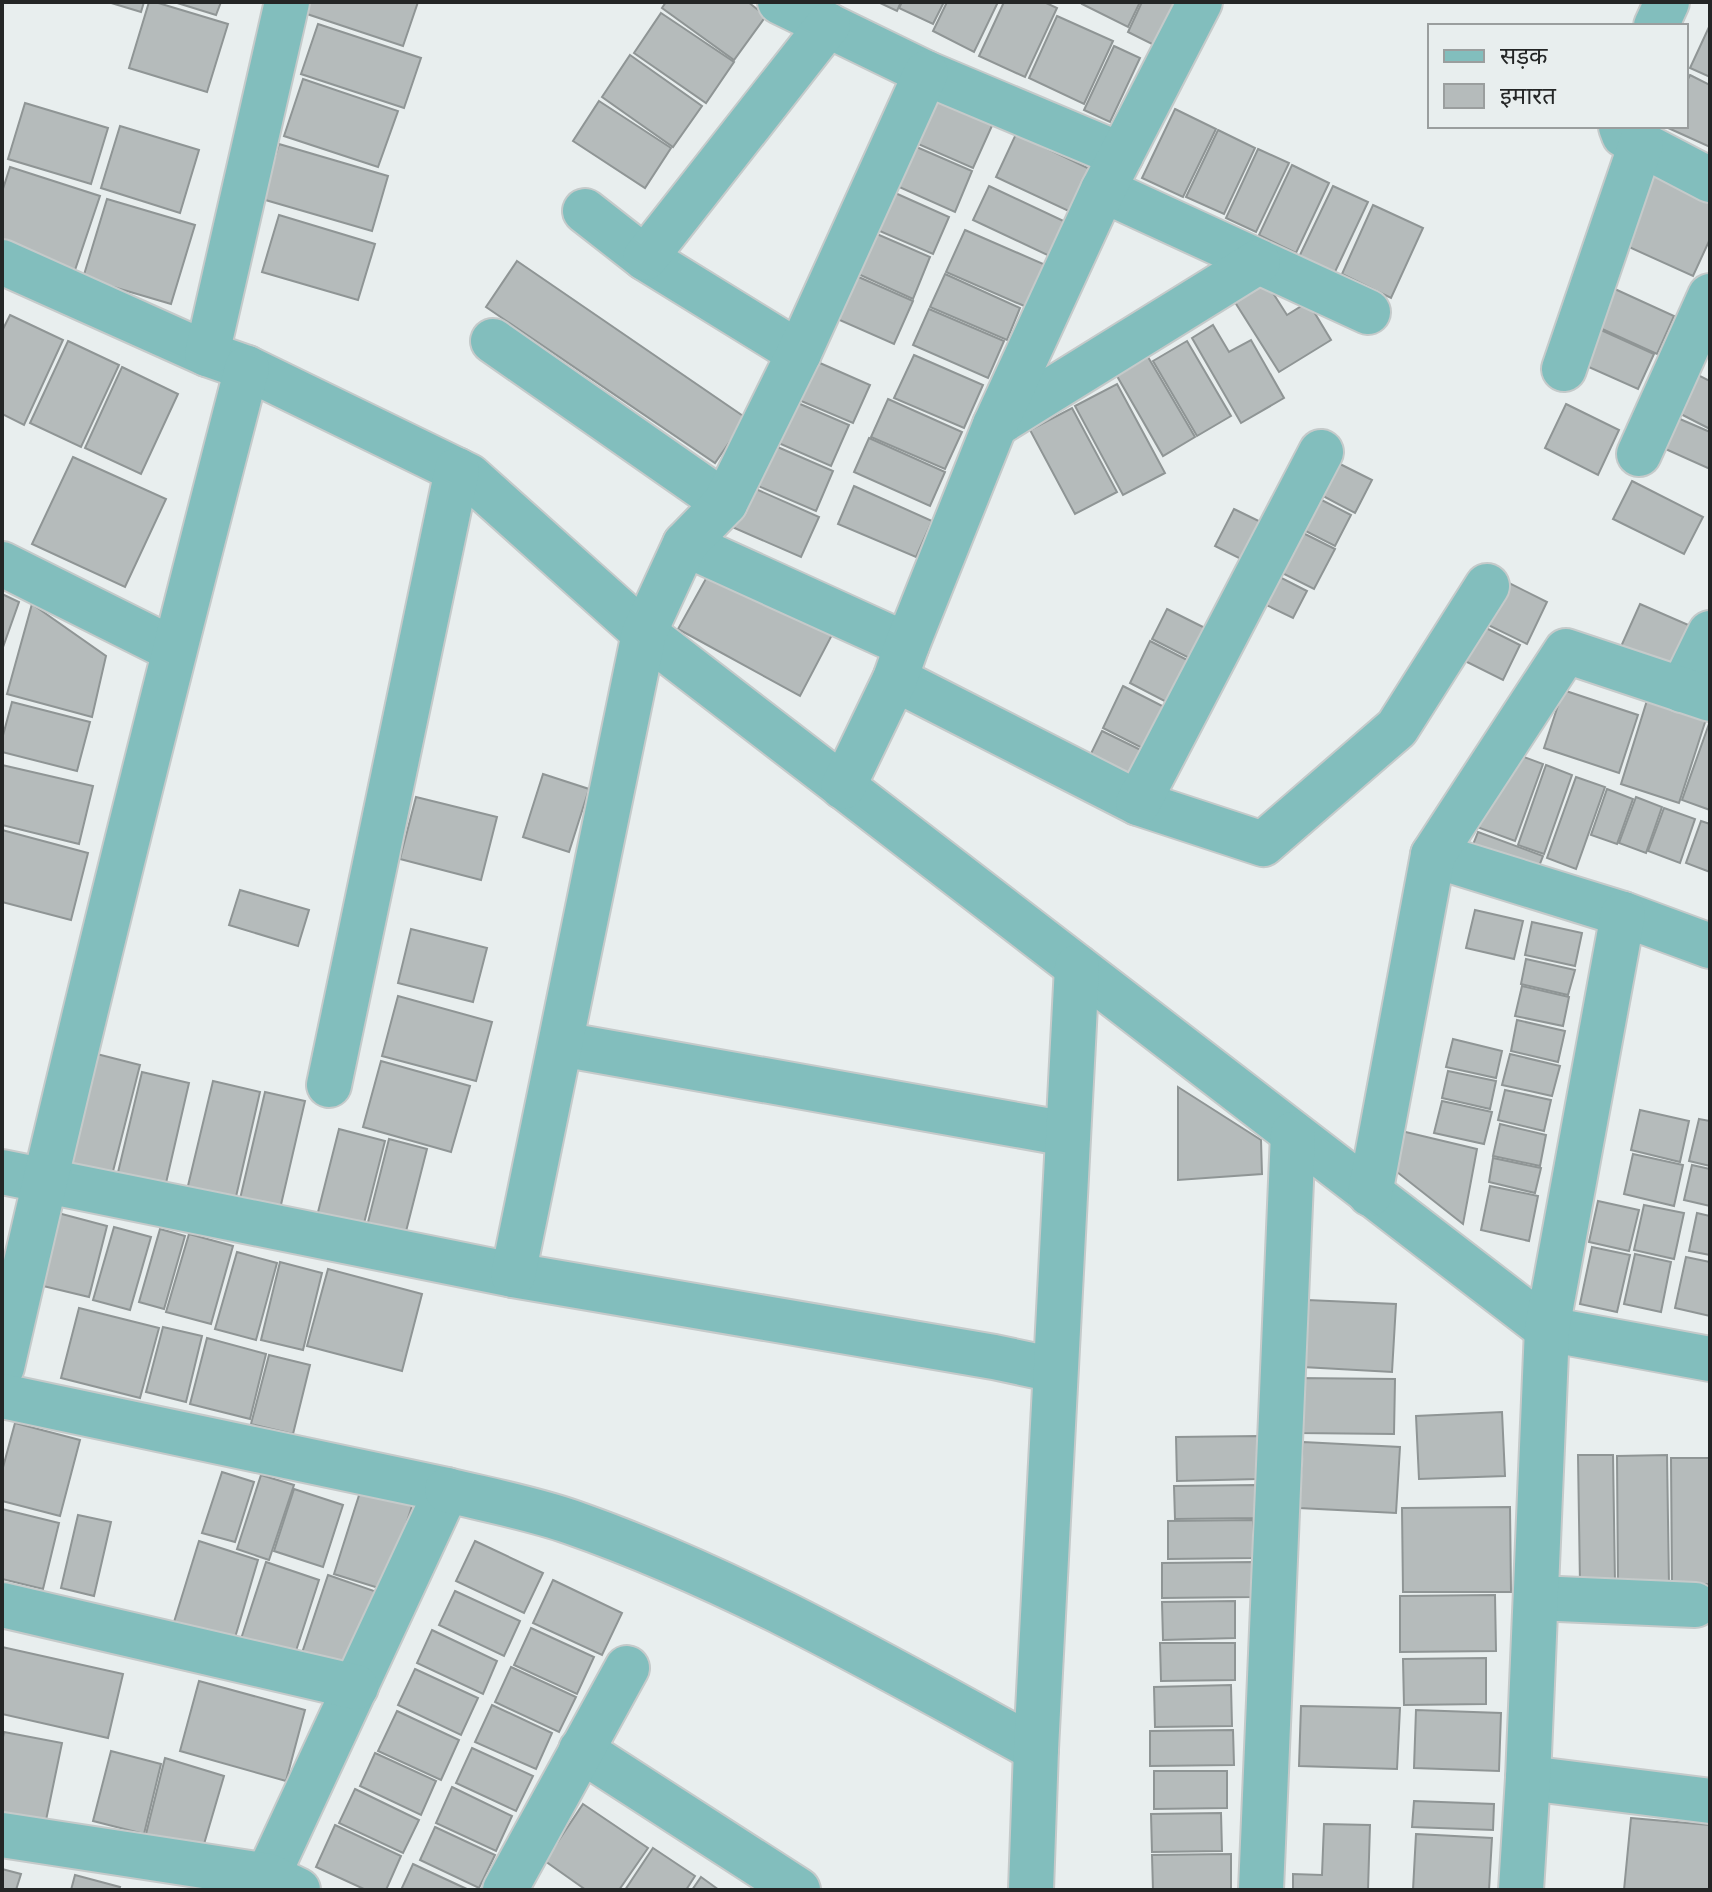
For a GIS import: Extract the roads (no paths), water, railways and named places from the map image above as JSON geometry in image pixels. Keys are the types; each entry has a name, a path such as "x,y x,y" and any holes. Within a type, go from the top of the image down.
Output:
{"street":[{"path":"2,1367 44,1180 174,650 227,361 287,2"},
{"path":"780,2 926,73 1112,172 1258,262 1368,312"},
{"path":"843,787 901,662 995,425 1112,172 1200,2"},
{"path":"1657,24 1667,2"},
{"path":"645,258 828,25"},
{"path":"513,1275 644,633 685,544 725,503 799,353 926,73"},
{"path":"1564,369 1631,135 1710,180"},
{"path":"585,211 645,258 799,353"},
{"path":"2,262 227,361 469,476 644,633 1547,1329 1710,1359"},
{"path":"995,425 1258,262"},
{"path":"1639,454 1710,296"},
{"path":"493,341 725,503"},
{"path":"1138,803 1321,452"},
{"path":"329,1085 457,470"},
{"path":"685,544 901,662 1138,803 1263,844 1397,728 1487,586"},
{"path":"2,564 174,650"},
{"path":"1370,1194 1433,855 1566,651 1696,695 1710,633"},
{"path":"1433,855 1623,914 1710,946"},
{"path":"1521,1890 1547,1329 1623,914"},
{"path":"1031,1890 1077,967"},
{"path":"561,1044 1068,1134"},
{"path":"1261,1890 1293,1134"},
{"path":"2,1172 513,1275 1055,1370"},
{"path":"2,1396 447,1490 569,1521 702,1574 841,1642 1036,1749"},
{"path":"2,1835 276,1885 356,1687 447,1490"},
{"path":"1536,1598 1695,1605"},
{"path":"2,1605 356,1687"},
{"path":"505,1890 627,1668"},
{"path":"581,1750 798,1890"},
{"path":"1528,1778 1710,1801"}]}
